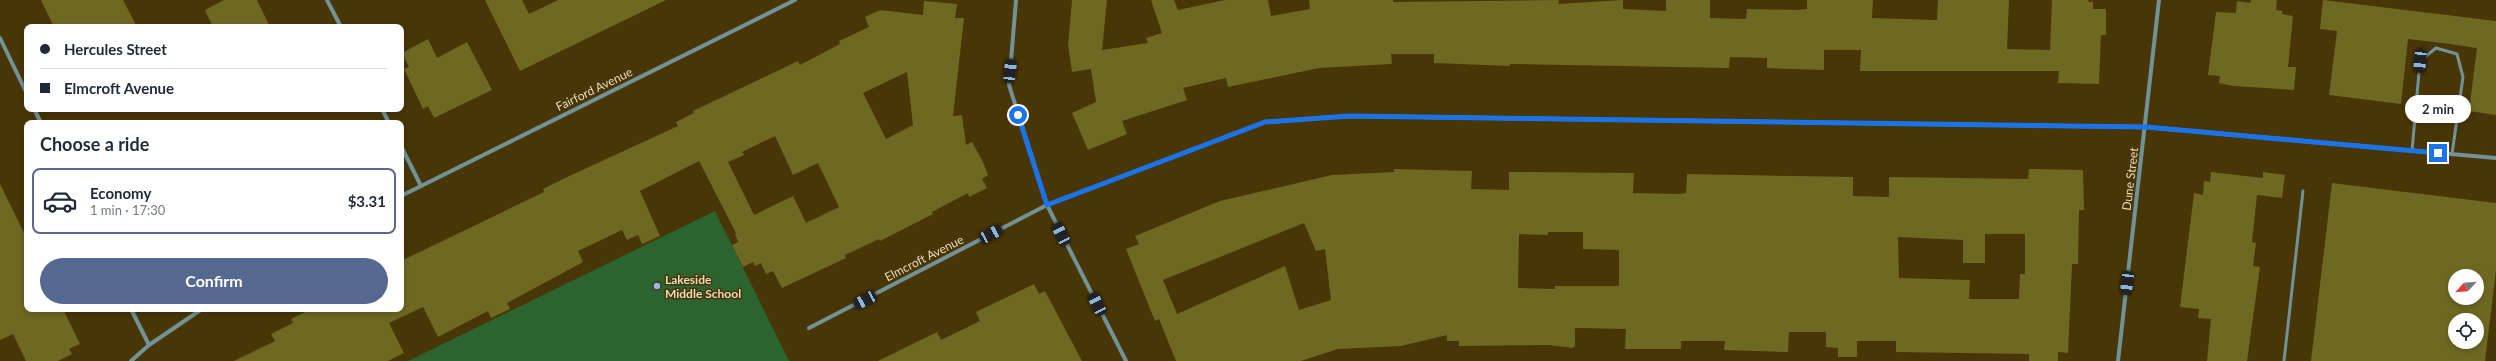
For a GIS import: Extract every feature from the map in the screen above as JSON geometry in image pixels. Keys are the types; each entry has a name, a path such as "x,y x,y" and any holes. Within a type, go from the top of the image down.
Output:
{"street":[{"path":"327,0 339,24"},
{"name":"Fairford Avenue","path":"404,194 795,0"},
{"path":"1016,0 1008,85 1047,205 1126,361"},
{"name":"Dune Street","path":"2118,361 2146,127 2159,0"},
{"path":"0,38 24,88"},
{"name":"Elmcroft Avenue","path":"809,328 1047,205 1265,122 1342,116 2146,127 2496,158"},
{"path":"404,152 421,186"},
{"path":"132,312 149,345"},
{"path":"131,361 149,345 198,312"}],"lane":[{"path":"2412,151 2420,61 2436,48 2457,54 2463,77 2452,154"},
{"path":"2284,361 2303,191"}],"green space":[{"name":"Lakeside Middle School","path":"715,211 789,361 408,361"}],"building":[{"path":"41,0 123,0 135,24 53,24"},
{"path":"224,0 257,0 269,24 212,24 205,10"},
{"path":"485,0 522,0 529,14 558,0 666,0 520,71"},
{"path":"1072,0 1107,0 1102,50 1148,43 1146,38 1162,33 1151,0 1174,0 1178,10 1225,0 1268,0 1271,16 1310,9 1309,0 1393,0 1393,2 1559,0 1558,4 1623,0 1623,9 1666,11 1666,0 1710,0 1710,18 1746,19 1747,9 1807,9 1807,0 1873,0 1872,18 1937,20 1938,0 2009,0 2007,49 2050,50 2052,0 2088,0 2089,2 2093,2 2093,9 2106,9 2106,35 2101,35 2099,84 2058,83 2059,71 1860,71 1861,50 1824,50 1824,70 1767,68 1767,58 1730,57 1729,68 1510,64 1510,66 1434,63 1434,54 1391,54 1392,64 1319,68 1228,87 1226,78 1183,88 1187,100 1122,121 1127,134 1088,150 1072,113 1096,102 1091,69 1072,72 1068,45"},
{"path":"2251,0 2277,0 2276,10 2282,11 2282,14 2293,16 2288,67 2296,67 2294,90 2234,86 2219,83 2220,76 2208,75 2216,12 2236,13 2237,1 2250,3"},
{"path":"2323,0 2496,21 2496,115 2469,111 2477,48 2442,43 2408,39 2401,104 2329,95 2337,31 2320,29"},
{"path":"924,1 957,4 955,18 964,18 953,116 962,115 966,145 972,142 983,162 988,175 982,179 987,188 969,197 968,193 932,212 933,214 880,241 879,239 845,255 846,258 782,288 773,271 766,274 761,263 755,266 753,262 743,267 732,245 738,242 736,233 699,161 640,191 660,236 642,244 638,235 627,240 622,230 578,251 583,262 507,303 510,309 491,318 488,311 438,337 423,307 389,323 404,353 388,361 234,361 275,341 271,334 293,323 291,319 305,312 404,312 404,260 544,192 543,189 565,178 678,126 676,122 694,113 693,111 798,61 800,65 840,44 839,41 869,27 865,17 880,10 923,15","holes":["907,72 913,125 886,139 863,93","775,136 793,175 818,163 839,207 806,223 793,196 754,215 728,162 744,155 742,152"]},
{"path":"428,39 437,58 467,42 492,90 434,118 428,106 423,109 404,69 409,67 404,57 404,52"},
{"path":"1394,169 1472,171 1471,189 1509,190 1509,172 1634,173 1633,193 1678,194 1686,193 1687,174 1853,177 1853,196 1889,197 1889,177 2028,179 2029,169 2083,170 2084,210 2079,210 2078,264 2072,264 2068,353 2058,352 2058,361 2029,361 2029,354 1896,352 1896,341 1857,341 1857,357 1838,357 1838,348 1826,347 1826,332 1789,332 1788,352 1724,350 1725,341 1681,341 1681,349 1625,349 1626,329 1575,328 1575,346 1572,348 1549,345 1459,346 1459,341 1447,341 1447,335 1401,346 1338,349 1301,361 1176,361 1159,319 1155,321 1126,249 1139,244 1135,236 1220,201 1332,175 1394,172","holes":["1304,223 1316,251 1325,249 1331,300 1299,310 1285,266 1177,314 1163,280","1548,232 1583,232 1583,249 1619,250 1619,286 1555,286 1555,289 1518,288 1519,234 1548,235","1985,234 2025,234 2025,274 2020,274 2019,299 1969,299 1970,280 1899,278 1898,237 1963,240 1963,263 1985,263"]},
{"path":"2211,172 2263,178 2263,172 2285,175 2282,198 2257,195 2252,242 2256,243 2253,266 2260,267 2247,361 2207,361 2211,319 2198,318 2199,309 2180,307 2194,193 2203,195 2204,181 2210,182"},
{"path":"2332,183 2496,203 2496,270 2485,361 2311,361"},
{"path":"0,184 24,233 24,312 64,312 80,344 69,349 72,354 58,361 26,361 13,334 0,340"},
{"path":"1034,284 1039,294 1045,291 1082,361 878,361 937,332 941,340 980,321 976,312"}],"place":[{"name":"Lakeside Middle School","path":"657,286"}],"route":[{"path":"1018,115 1047,205 1265,122 1349,116 2146,127 2438,153"}]}
